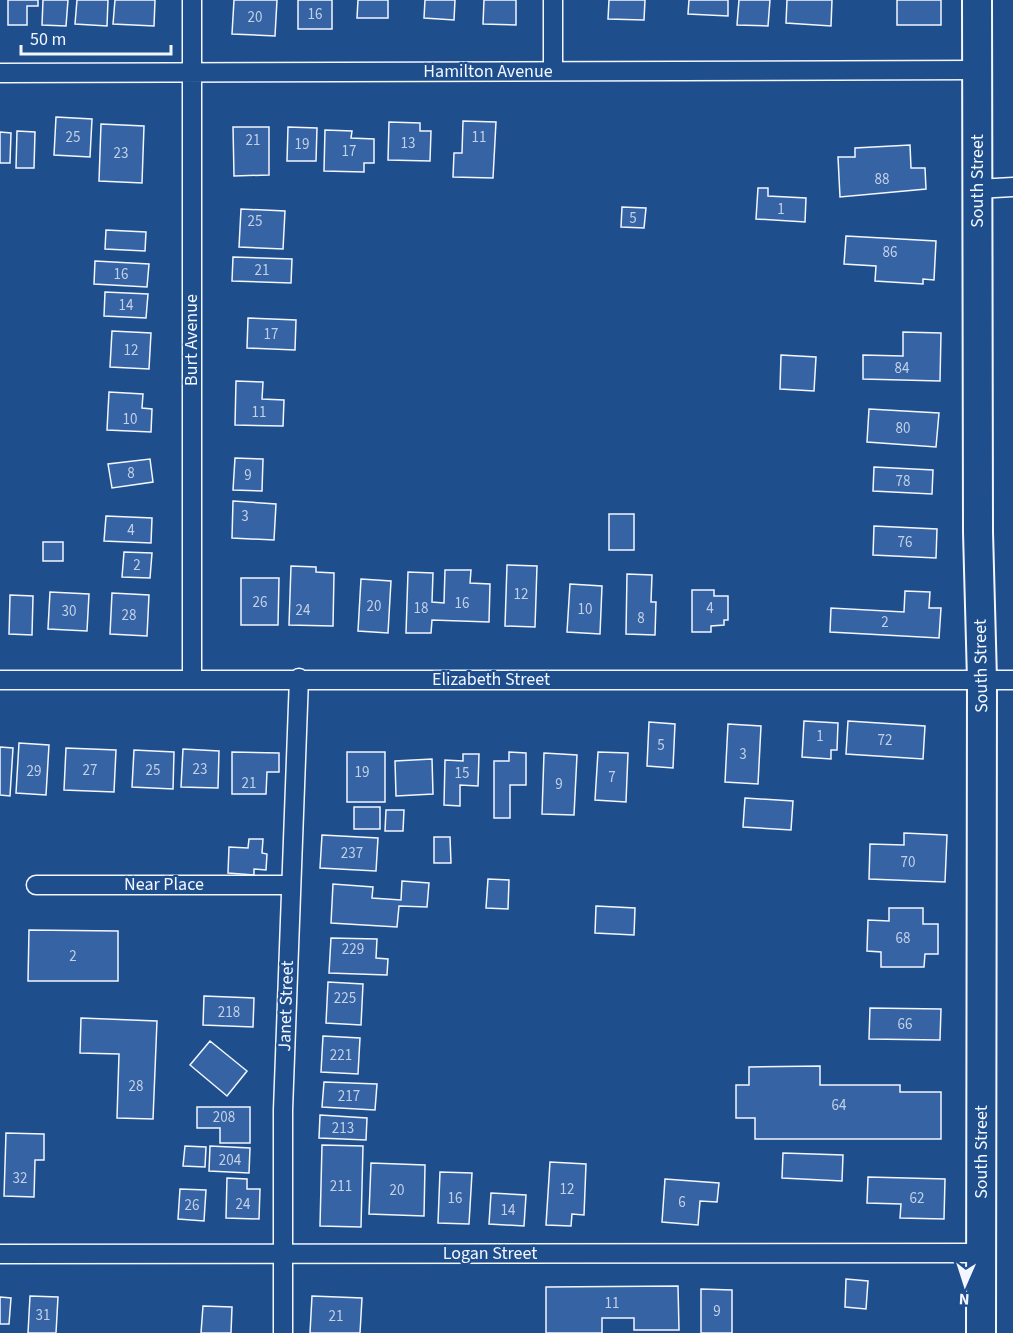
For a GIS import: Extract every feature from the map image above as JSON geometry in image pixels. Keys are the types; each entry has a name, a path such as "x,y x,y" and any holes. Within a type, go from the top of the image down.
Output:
{"main road":[{"name":"South Street","path":"977,0 978,532 982,680 981,1333"}],"street":[{"name":"Burt Avenue","path":"192,0 192,680"},
{"path":"553,0 553,71"},
{"name":"Hamilton Avenue","path":"0,73 977,70"},
{"path":"977,189 1013,187"},
{"name":"Elizabeth Street","path":"0,680 299,678 1013,680"},
{"name":"Janet Street","path":"283,1333 283,1110 299,678"},
{"name":"Near Place","path":"36,885 291,885"},
{"name":"Logan Street","path":"0,1254 981,1253"}],"building":[{"path":"8,0 38,0 38,6 27,6 27,25 8,25"},
{"path":"43,0 68,0 66,26 42,25"},
{"path":"77,0 108,0 107,26 75,24"},
{"path":"115,0 155,0 154,26 113,24"},
{"path":"234,0 277,0 275,36 232,34"},
{"path":"298,0 332,0 332,29 298,29"},
{"path":"358,0 388,0 388,18 357,18"},
{"path":"425,0 455,0 454,20 424,18"},
{"path":"484,0 516,0 516,25 483,24"},
{"path":"609,0 645,0 644,20 608,19"},
{"path":"689,0 728,0 728,16 688,14"},
{"path":"739,0 770,0 768,26 737,25"},
{"path":"787,0 832,0 831,26 786,23"},
{"path":"897,0 941,0 941,25 897,25"},
{"path":"56,117 92,119 90,157 54,155"},
{"path":"463,121 496,122 493,178 453,177 454,153 462,153"},
{"path":"389,122 420,123 420,131 431,131 430,161 388,160"},
{"path":"101,124 144,126 142,183 99,181"},
{"path":"233,127 269,127 269,175 234,176"},
{"path":"288,127 317,128 316,161 287,161"},
{"path":"325,130 352,131 351,138 374,139 374,163 364,163 364,172 324,171"},
{"path":"17,131 35,132 34,168 16,168"},
{"path":"0,132 11,133 10,163 0,163"},
{"path":"910,145 911,168 925,168 926,189 840,197 838,157 855,157 855,148"},
{"path":"758,188 768,188 768,196 806,198 805,222 756,219"},
{"path":"622,207 646,208 644,228 621,227"},
{"path":"241,209 285,211 283,249 239,247"},
{"path":"106,230 146,232 145,251 105,249"},
{"path":"846,236 936,241 934,280 923,279 923,284 875,281 876,266 844,264"},
{"path":"233,257 292,259 291,283 232,281"},
{"path":"95,261 149,264 147,287 94,284"},
{"path":"105,292 148,294 146,318 104,316"},
{"path":"248,318 296,320 295,350 247,348"},
{"path":"112,331 151,333 149,369 110,367"},
{"path":"903,332 941,333 940,381 863,379 863,355 903,356"},
{"path":"781,355 816,357 814,391 780,389"},
{"path":"236,381 263,382 262,399 284,400 283,426 235,425"},
{"path":"109,392 143,394 142,408 152,409 151,432 107,430"},
{"path":"869,409 939,413 936,447 867,442"},
{"path":"235,458 263,459 262,491 233,490"},
{"path":"150,459 153,482 112,488 108,464"},
{"path":"874,467 933,470 932,494 873,491"},
{"path":"233,501 276,504 274,540 232,538"},
{"path":"609,514 634,514 634,550 609,550"},
{"path":"106,516 152,518 151,543 104,541"},
{"path":"874,526 937,529 936,558 873,555"},
{"path":"43,542 63,542 63,561 43,561"},
{"path":"124,552 152,553 150,578 122,577"},
{"path":"507,565 537,566 535,627 505,626"},
{"path":"291,566 316,567 316,572 334,573 333,626 289,625"},
{"path":"445,570 471,570 470,583 490,584 489,622 432,620 431,633 406,633 408,572 433,573 432,602 444,603"},
{"path":"627,574 652,575 651,602 656,602 655,635 626,634"},
{"path":"241,578 279,578 278,625 241,625"},
{"path":"361,579 391,581 388,633 358,631"},
{"path":"570,584 602,586 600,634 567,632"},
{"path":"692,590 714,590 714,596 728,596 728,620 724,620 724,625 711,626 711,632 692,632"},
{"path":"905,591 930,592 929,608 941,608 939,638 830,632 831,608 904,612"},
{"path":"50,592 89,594 87,631 48,629"},
{"path":"112,593 149,595 147,636 110,634"},
{"path":"10,595 33,596 32,635 9,634"},
{"path":"804,721 838,723 837,750 831,750 831,759 802,757"},
{"path":"848,721 925,726 923,759 846,754"},
{"path":"649,722 675,724 673,768 647,766"},
{"path":"728,724 761,726 758,784 725,782"},
{"path":"19,743 49,745 46,795 16,793"},
{"path":"0,747 13,748 10,796 0,795"},
{"path":"66,748 116,750 114,792 64,790"},
{"path":"183,749 219,751 218,788 181,787"},
{"path":"134,750 174,752 173,789 132,787"},
{"path":"232,752 279,753 279,772 267,772 266,794 232,794"},
{"path":"347,752 385,752 385,802 347,802"},
{"path":"509,752 526,753 526,785 510,785 510,818 494,818 494,761 509,761"},
{"path":"598,752 628,753 626,802 595,800"},
{"path":"544,753 577,755 574,815 542,814"},
{"path":"463,754 479,754 478,786 460,785 460,806 444,805 445,760 463,761"},
{"path":"432,759 433,794 396,796 395,761"},
{"path":"745,798 793,801 791,830 743,827"},
{"path":"354,807 380,807 380,829 354,829"},
{"path":"386,810 404,810 403,831 385,831"},
{"path":"904,833 947,835 945,882 869,879 870,844 904,845"},
{"path":"322,835 378,838 376,871 320,868"},
{"path":"434,837 450,837 451,863 434,863"},
{"path":"249,839 263,839 262,853 267,854 266,870 254,869 254,875 228,873 229,847 248,848"},
{"path":"488,879 509,880 508,909 486,908"},
{"path":"402,881 429,883 427,907 399,906 397,927 331,923 333,884 373,887 372,898 401,900"},
{"path":"596,906 635,908 634,935 595,933"},
{"path":"889,908 923,908 923,924 938,924 938,954 925,954 924,967 881,967 881,952 867,951 868,920 889,921"},
{"path":"29,930 118,931 118,981 28,981"},
{"path":"331,938 377,939 376,958 388,959 387,975 329,973"},
{"path":"328,982 363,984 361,1025 326,1023"},
{"path":"204,996 254,998 253,1027 203,1025"},
{"path":"870,1008 941,1009 940,1040 869,1039"},
{"path":"81,1018 157,1021 153,1119 117,1118 119,1054 80,1053"},
{"path":"323,1036 360,1038 358,1074 321,1072"},
{"path":"210,1041 247,1071 227,1096 190,1065"},
{"path":"820,1066 820,1085 900,1085 900,1092 941,1092 941,1139 755,1139 755,1118 736,1118 736,1085 749,1085 749,1067"},
{"path":"324,1082 377,1084 375,1110 322,1107"},
{"path":"197,1107 250,1107 250,1143 220,1143 220,1128 197,1128"},
{"path":"320,1115 367,1118 366,1140 319,1138"},
{"path":"6,1133 44,1134 44,1160 35,1160 34,1197 4,1196"},
{"path":"322,1145 363,1146 361,1227 320,1226"},
{"path":"185,1146 206,1147 205,1167 183,1166"},
{"path":"210,1146 250,1148 249,1173 209,1171"},
{"path":"783,1153 843,1155 842,1181 782,1178"},
{"path":"550,1162 586,1164 584,1215 572,1214 571,1226 546,1225"},
{"path":"371,1163 425,1165 424,1216 369,1214"},
{"path":"440,1172 472,1173 469,1224 438,1223"},
{"path":"868,1177 945,1179 944,1219 900,1218 901,1204 867,1203"},
{"path":"227,1178 247,1179 247,1189 260,1189 259,1219 226,1218"},
{"path":"665,1179 719,1183 717,1202 700,1201 698,1225 662,1222"},
{"path":"180,1189 206,1190 204,1221 178,1219"},
{"path":"491,1193 526,1195 524,1226 489,1224"},
{"path":"846,1279 868,1281 866,1309 845,1307"},
{"path":"678,1286 679,1330 634,1330 634,1318 602,1318 602,1333 546,1333 546,1287"},
{"path":"701,1289 732,1290 732,1333 701,1333"},
{"path":"30,1296 58,1297 56,1333 28,1333"},
{"path":"312,1296 362,1298 360,1333 310,1333"},
{"path":"0,1297 11,1298 9,1324 0,1324"},
{"path":"203,1306 232,1307 231,1333 201,1333"}]}
